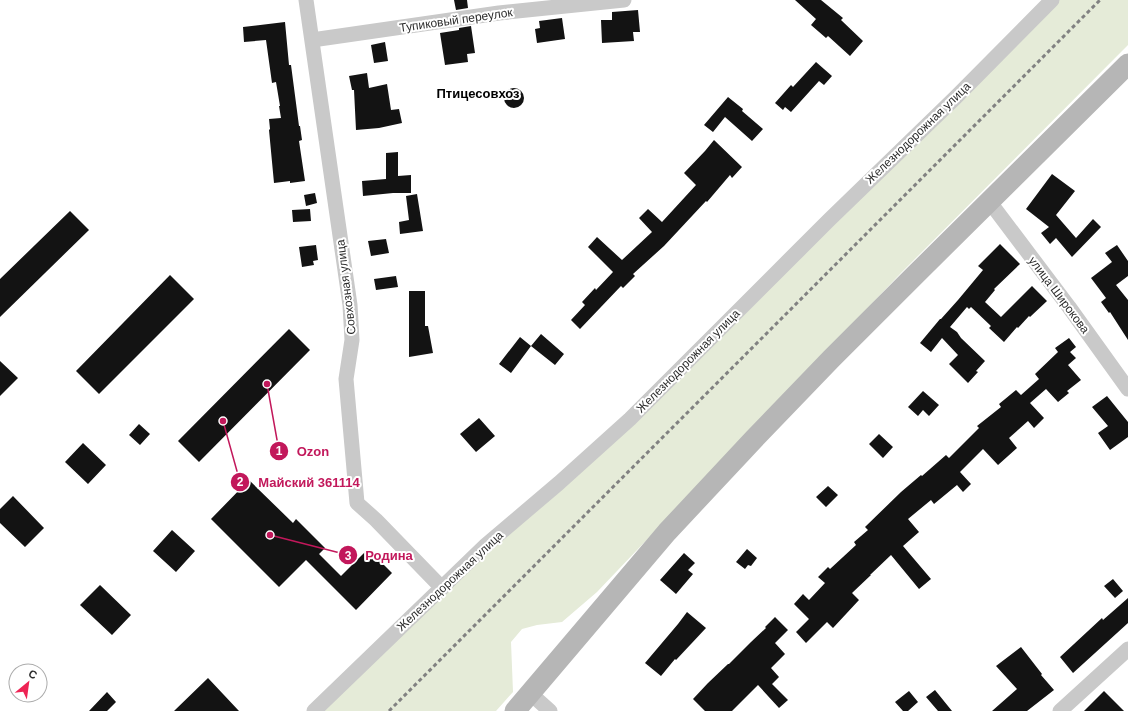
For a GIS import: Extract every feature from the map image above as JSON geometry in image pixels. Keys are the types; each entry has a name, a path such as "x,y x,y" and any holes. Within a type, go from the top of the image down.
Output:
{"main road":[{"path":"515,711 661,538 704,492 831,359 1128,64"}],"street":[{"name":"Совхозная улица","path":"306,0 350,305 352,340 346,379 358,503 442,588"},
{"name":"Тупиковый переулок","path":"312,40 499,13 624,0"},
{"name":"Железнодорожная улица","path":"314,711 486,545 559,483 630,419 1052,0"},
{"name":"улица Широкова","path":"989,201 1069,307 1128,389"},
{"path":"1060,711 1128,649"},
{"path":"530,693 550,711"}],"green space":[{"path":"1052,0 1128,0 1128,45 901,273 597,592 562,622 537,625 522,629 511,642 513,692 496,711 314,711 559,483"}],"building":[{"path":"454,0 467,0 468,8 456,10"},
{"path":"795,0 821,0 843,18 841,20 863,41 850,56 828,36 826,38 811,25 816,19"},
{"path":"638,10 640,32 633,32 634,41 602,43 601,20 612,20 612,12"},
{"path":"562,18 565,39 537,43 535,29 540,28 539,21"},
{"path":"285,22 289,65 291,65 302,140 299,141 305,181 274,183 269,119 281,118 276,82 272,83 266,40 244,42 243,27"},
{"path":"471,26 475,53 467,54 468,62 445,65 440,33 459,30 459,28"},
{"path":"385,42 388,61 374,63 371,45"},
{"path":"816,62 832,76 824,85 819,81 791,112 785,107 783,110 775,103 791,85 793,87"},
{"path":"367,73 369,88 387,84 391,110 399,109 402,123 379,128 356,130 354,90 352,90 349,76"},
{"path":"510,88 518,88 524,94 524,102 518,108 510,108 504,102 504,94"},
{"path":"728,97 743,109 742,111 763,129 752,141 725,117 713,132 704,125"},
{"path":"714,140 742,167 732,178 730,175 707,202 706,201 664,246 633,274 635,276 623,288 621,286 580,329 571,320 585,305 582,302 613,272 588,247 597,237 622,260 652,232 639,218 648,209 662,222 696,185 684,173"},
{"path":"398,152 398,176 411,175 411,193 363,196 362,181 386,179 386,153"},
{"path":"1052,174 1075,191 1056,215 1076,238 1093,219 1101,227 1072,257 1056,238 1050,244 1041,233 1049,227 1026,209"},
{"path":"315,193 317,203 306,206 304,195"},
{"path":"417,194 423,231 400,234 399,222 409,220 406,196"},
{"path":"310,209 311,221 293,222 292,210"},
{"path":"70,211 89,230 0,317 0,279"},
{"path":"386,239 389,253 371,256 368,241"},
{"path":"1000,244 1020,264 994,289 995,290 985,302 1001,317 1032,286 1047,301 1030,317 1029,316 1018,328 1017,327 1004,342 989,328 991,326 971,307 969,309 967,307 950,327 957,332 961,338 985,361 968,383 949,364 958,355 942,338 931,352 920,343 983,270 978,266"},
{"path":"316,245 318,260 313,261 314,265 302,267 299,247"},
{"path":"1117,245 1128,261 1128,276 1116,285 1128,300 1128,340 1110,312 1109,313 1101,302 1106,298 1091,278 1112,262 1105,253"},
{"path":"170,275 194,299 99,394 76,371"},
{"path":"396,276 398,287 376,290 374,279"},
{"path":"409,291 425,291 425,326 428,326 433,353 409,357"},
{"path":"289,329 310,350 199,462 178,441"},
{"path":"541,334 564,354 555,365 531,346"},
{"path":"520,337 531,346 511,373 499,364"},
{"path":"1069,338 1076,347 1070,352 1076,358 1068,365 1081,380 1067,391 1069,393 1058,402 1046,389 1030,403 1044,418 1034,428 1028,421 1009,438 1017,448 998,465 983,449 960,472 971,484 963,492 957,485 934,504 931,500 908,519 919,532 903,546 931,579 919,589 891,555 852,593 859,600 833,628 827,622 806,643 796,632 809,619 794,604 803,594 809,600 825,583 818,577 828,567 830,569 856,545 854,542 868,530 865,527 901,492 946,455 949,458 979,428 977,426 1001,407 999,404 1016,390 1021,395 1039,379 1035,374 1058,352 1055,348"},
{"path":"0,361 18,378 0,396"},
{"path":"923,391 939,405 929,416 923,410 918,416 908,407"},
{"path":"1107,396 1128,422 1128,437 1110,450 1098,433 1108,426 1092,407"},
{"path":"479,418 495,436 476,452 460,434"},
{"path":"139,424 150,434 140,445 129,435"},
{"path":"879,434 893,447 883,458 869,444"},
{"path":"83,443 106,465 88,484 65,462"},
{"path":"249,480 293,523 296,519 325,548 319,554 341,576 368,549 392,573 356,610 306,560 279,587 211,519"},
{"path":"828,486 838,495 826,507 816,497"},
{"path":"13,496 44,528 25,547 0,523 0,509"},
{"path":"172,530 195,551 176,572 153,551"},
{"path":"747,549 757,558 751,566 748,565 745,569 736,562"},
{"path":"684,553 695,563 688,570 693,574 676,594 660,580"},
{"path":"1113,579 1123,591 1115,598 1104,586"},
{"path":"100,585 131,615 112,635 80,605"},
{"path":"1128,598 1128,623 1073,673 1060,657 1102,618 1103,620"},
{"path":"687,612 706,628 676,660 675,659 661,676 645,663"},
{"path":"775,617 788,630 775,643 785,654 771,668 779,677 772,684 788,700 779,708 758,685 732,711 705,711 693,699 766,628 765,627"},
{"path":"1021,647 1054,690 1027,711 992,711 1017,689 996,666"},
{"path":"208,678 239,711 174,711"},
{"path":"935,690 952,711 938,711 926,697"},
{"path":"909,691 918,702 908,711 903,711 895,702"},
{"path":"1104,691 1124,711 1084,711"},
{"path":"107,692 116,702 107,711 89,711"}],"railway":[{"path":"389,711 1100,0"}],"place":[{"name":"Ozon","path":"267,384"},
{"name":"Майский 361114","path":"223,421"},
{"name":"Родина","path":"270,535"}],"district":[{"name":"Птицесовхоз","path":"478,93"}]}
